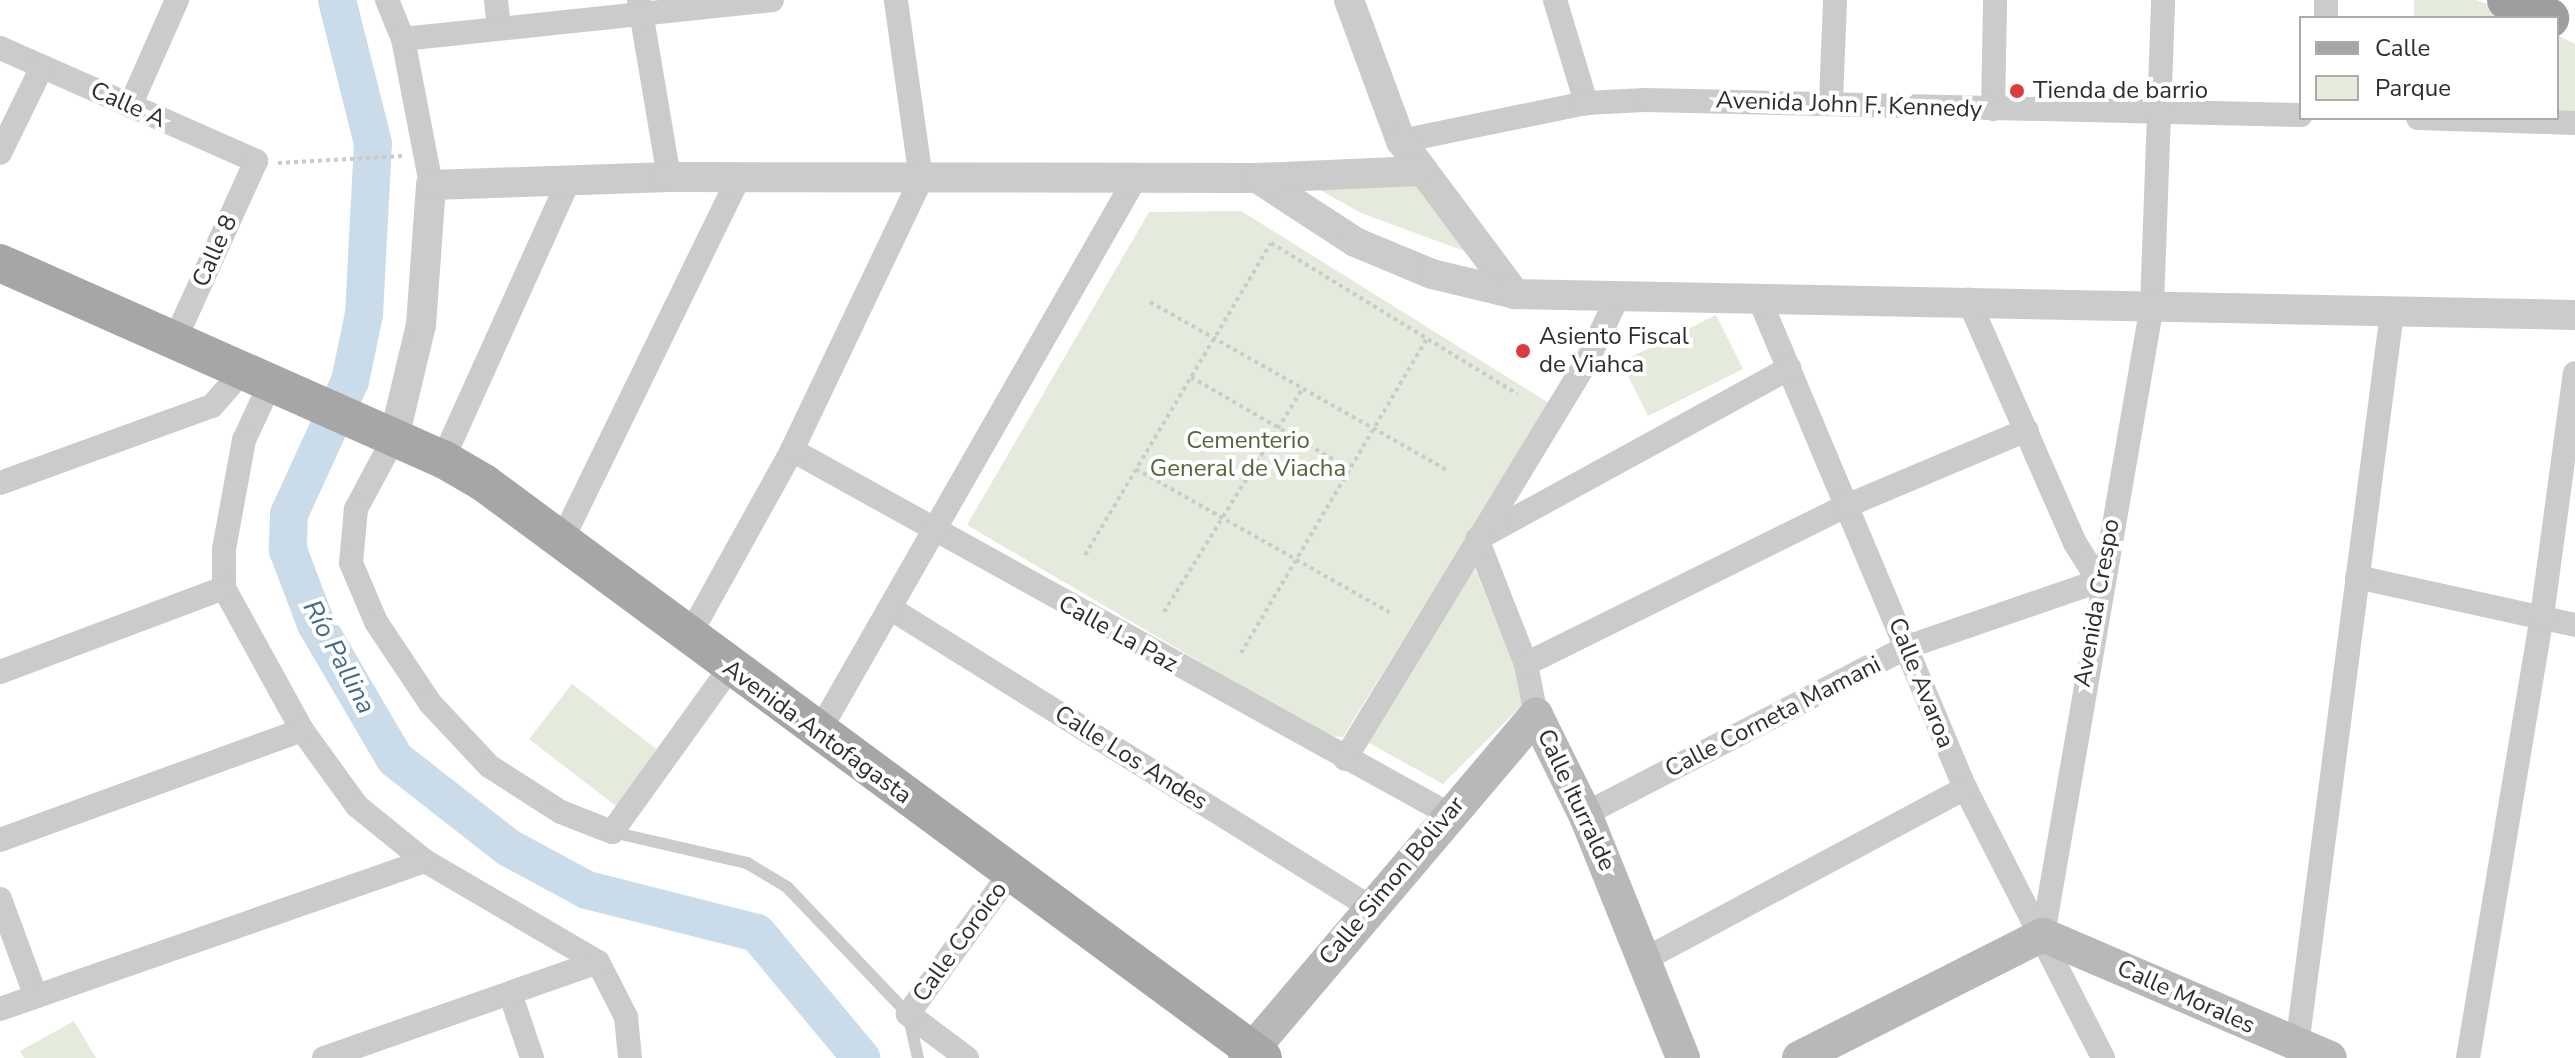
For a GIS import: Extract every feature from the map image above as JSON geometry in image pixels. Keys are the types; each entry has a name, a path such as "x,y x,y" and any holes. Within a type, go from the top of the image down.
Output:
{"highway":[{"path":"2507,0 2544,16"}],"main road":[{"name":"Avenida Antofagasta","path":"0,263 360,425 443,459 562,540 817,735 1011,872 1253,1055"},
{"name":"Calle Simon Bolivar","path":"1253,1055 1447,813 1536,715"},
{"name":"Calle Iturralde","path":"1536,715 1585,814 1647,958 1683,1058"},
{"name":"Calle Morales","path":"2043,935 2330,1058"},
{"path":"1799,1058 2043,935"}],"street":[{"path":"130,106 177,0"},
{"path":"387,0 403,39 431,185 421,325 394,438 356,509 351,563 376,622 430,703 489,766 561,812 612,832 730,668"},
{"path":"496,0 499,28"},
{"path":"403,39 639,9 772,0"},
{"path":"688,638 792,450 921,179 896,0"},
{"path":"1349,0 1401,141 1419,171 1515,294"},
{"path":"1555,0 1586,103"},
{"path":"1831,101 1835,0"},
{"path":"1993,109 1995,0"},
{"name":"Avenida Crespo","path":"2043,935 2099,581 2152,305 2163,0"},
{"path":"639,9 669,177"},
{"name":"Calle A","path":"0,48 256,161"},
{"path":"0,153 42,67"},
{"name":"Avenida John F. Kennedy","path":"1401,141 1586,103 1831,101 1993,109 2299,115"},
{"path":"2481,120 2575,123"},
{"name":"Calle 8","path":"174,342 256,161"},
{"path":"431,185 669,177 1257,178 1419,171"},
{"path":"562,540 739,177"},
{"path":"817,735 893,610 1136,177"},
{"path":"1257,178 1355,242 1432,274 1515,294 1617,299 1968,299 2392,313 2575,315"},
{"path":"443,459 569,180"},
{"name":"Calle Avaroa","path":"1759,298 1965,788 2043,935 2103,1058"},
{"path":"1345,759 1586,363 1617,299"},
{"path":"1968,299 2075,543 2099,581"},
{"path":"2297,1046 2392,313"},
{"path":"1477,539 1789,368"},
{"path":"2468,1058 2542,616 2575,373"},
{"path":"7,475 270,384"},
{"path":"270,384 244,440 224,549 224,588 302,730 357,806 425,861 598,962 626,1017 630,1058"},
{"path":"1526,664 1846,506 2027,430"},
{"name":"Calle La Paz","path":"792,450 935,534 1447,813"},
{"name":"Calle Iturralde","path":"1477,539 1526,664 1536,715"},
{"path":"2357,577 2575,625"},
{"name":"Calle Corneta Mamani","path":"1585,814 1907,647 2099,581"},
{"path":"0,672 224,588"},
{"name":"Calle Los Andes","path":"893,610 1370,907"},
{"path":"0,840 302,730"},
{"path":"1647,958 1965,788"},
{"path":"0,1009 425,861"},
{"name":"Calle Coroico","path":"908,1014 1011,872"},
{"path":"0,899 36,997"},
{"path":"324,1058 598,962"},
{"path":"510,993 532,1058"},
{"path":"908,1014 967,1058"}],"lane":[{"path":"612,832 747,863 787,887 908,1014"},
{"name":"Calle Coroico","path":"908,1014 918,1058"}],"path":[{"path":"304,166 390,159"},
{"path":"1085,555 1271,243 1517,394"},
{"path":"1150,302 1449,471"},
{"path":"1241,653 1346,467 1427,339"},
{"path":"1191,377 1346,467"},
{"path":"1164,612 1303,388"},
{"path":"1136,469 1389,612"}],"green space":[{"path":"2414,0 2476,0 2519,16 2414,16"},
{"path":"2559,36 2575,44 2575,111 2559,111"},
{"path":"1423,185 1478,256 1361,213 1313,186"},
{"name":"Cementerio General de Viacha","path":"1241,211 1549,403 1343,737 1326,736 967,525 1149,212"},
{"path":"1716,315 1743,369 1648,416 1621,362"},
{"path":"1475,569 1528,699 1443,784 1360,738"},
{"path":"572,684 659,751 616,806 529,739"},
{"path":"74,1021 96,1058 24,1058 20,1051"}],"waterway":[{"name":"Río Pallina","path":"337,0 373,143 364,314 350,381 289,514 288,550 316,624 395,759 509,848 587,890 757,933 861,1058"}],"place":[{"name":"Tienda de barrio","path":"2017,91"},
{"name":"Asiento Fiscal de Viahca","path":"1523,351"}]}
